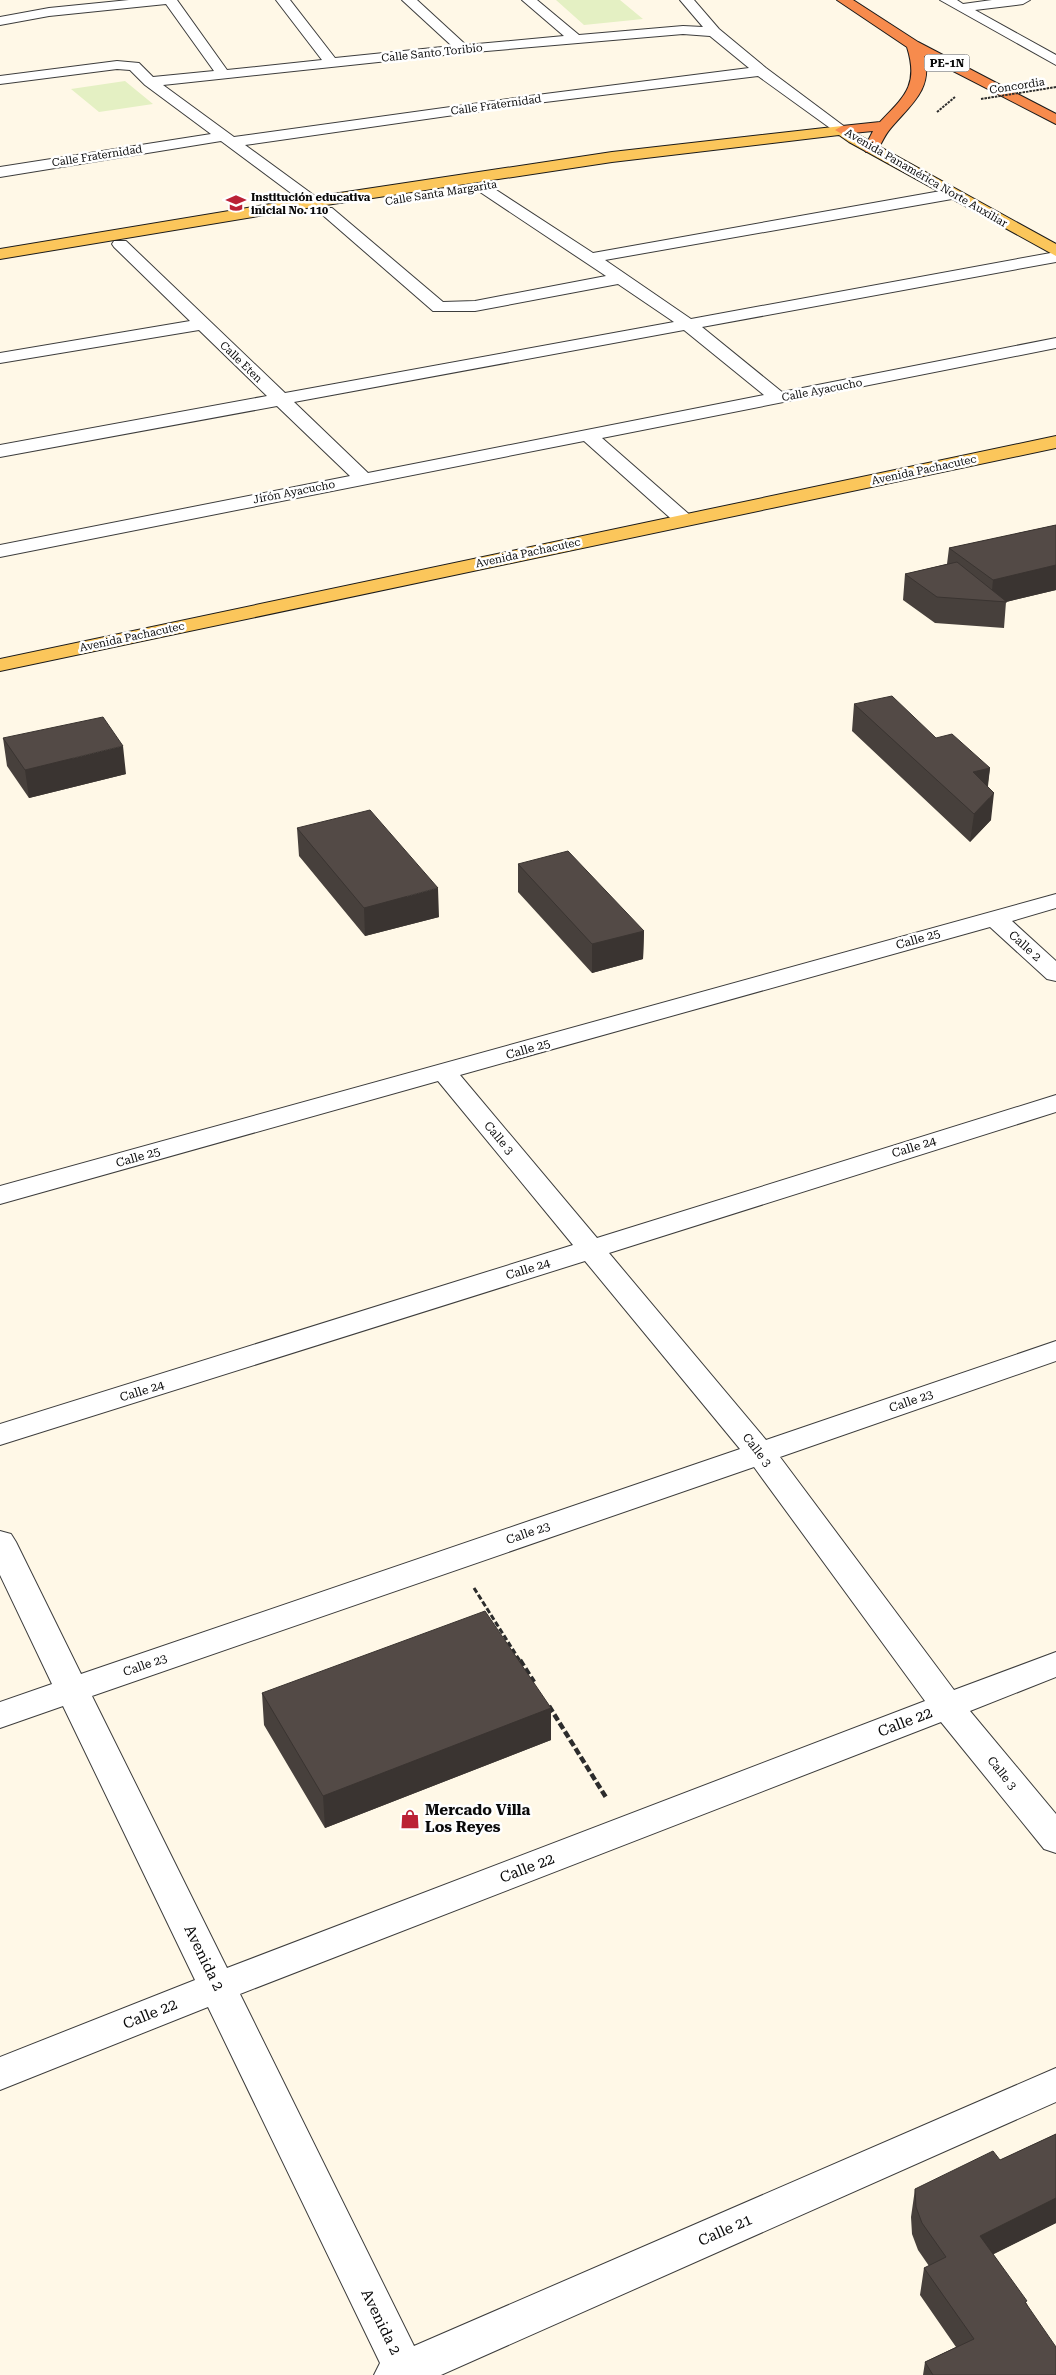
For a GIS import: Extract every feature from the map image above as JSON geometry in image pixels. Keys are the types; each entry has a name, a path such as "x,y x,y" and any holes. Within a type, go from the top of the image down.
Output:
{"highway":[{"name":"PE-1N","path":"844,0 913,45 1056,120"},
{"path":"871,148 884,126 902,110 914,94 920,77 920,61 913,45"},
{"path":"848,135 884,126"}],"main road":[{"name":"Avenida Panamérica Norte Auxiliar","path":"848,135 1056,251"},
{"name":"Calle Santa Margarita","path":"0,254 319,207 482,187 848,135"},
{"name":"Calle Santa Margarita","path":"0,264 612,157 848,135"},
{"name":"Avenida Pachacutec","path":"0,666 1056,442"}],"street":[{"path":"0,11 93,2 169,0 224,75"},
{"path":"283,0 332,64"},
{"path":"409,0 463,49"},
{"path":"529,0 576,39"},
{"name":"Avenida Panamérica Norte Auxiliar","path":"687,0 714,32 762,71 848,135"},
{"path":"947,0 1056,61"},
{"path":"961,8 1023,0"},
{"path":"0,21 93,2"},
{"name":"Calle Santo Toribio","path":"150,82 463,49 683,30 714,32"},
{"path":"0,80 127,64 134,66 150,82 319,207 439,307 475,306 622,278"},
{"name":"Calle Fraternidad","path":"0,172 228,139 762,71"},
{"path":"482,187 622,278 687,324 779,398"},
{"path":"590,258 952,194"},
{"name":"Calle Eten","path":"120,244 362,479"},
{"path":"0,451 279,398 1056,257"},
{"path":"0,358 201,324"},
{"name":"Calle Ayacucho","path":"588,436 1056,343"},
{"path":"588,436 684,520"},
{"name":"Jirón Ayacucho","path":"0,551 588,436"},
{"name":"Calle 25","path":"0,1195 1056,901"},
{"name":"Calle 2","path":"994,918 1056,974"},
{"name":"Calle 3","path":"444,1072 760,1453 947,1706 1056,1839"},
{"name":"Calle 24","path":"0,1435 1056,1103"},
{"name":"Calle 23","path":"0,1715 1056,1351"},
{"name":"Avenida 2","path":"0,1542 218,1987 402,2374"},
{"name":"Calle 22","path":"0,2074 218,1987 1056,1664"},
{"name":"Calle 21","path":"402,2374 1056,2084"}],"path":[{"name":"Concordia","path":"981,99 1056,87"},
{"path":"455,1558 534,1683"},
{"path":"545,1700 626,1830"}],"green space":[{"path":"556,0 620,0 643,19 584,25"},
{"path":"125,81 153,104 99,112 71,89"}],"building":[{"path":"1056,525 1056,565 993,580 949,548"},
{"path":"957,562 1007,602 937,597 905,574"},
{"path":"892,696 936,738 952,734 990,768 973,772 994,793 974,814 854,704"},
{"path":"103,717 123,746 25,770 3,738"},
{"path":"370,810 438,888 364,908 297,828"},
{"path":"568,851 644,931 592,944 518,864"},
{"path":"485,1611 551,1708 323,1796 262,1693"},
{"path":"1056,2134 1056,2198 980,2236 1027,2301 1025,2302 1056,2347 1056,2375 933,2375 925,2362 974,2339 924,2268 946,2257 922,2223 916,2207 915,2189 993,2151 1000,2160"}],"place":[{"name":"Institución educativa inicial No. 110","path":"236,203"},
{"name":"Mercado Villa Los Reyes","path":"410,1819"}]}
